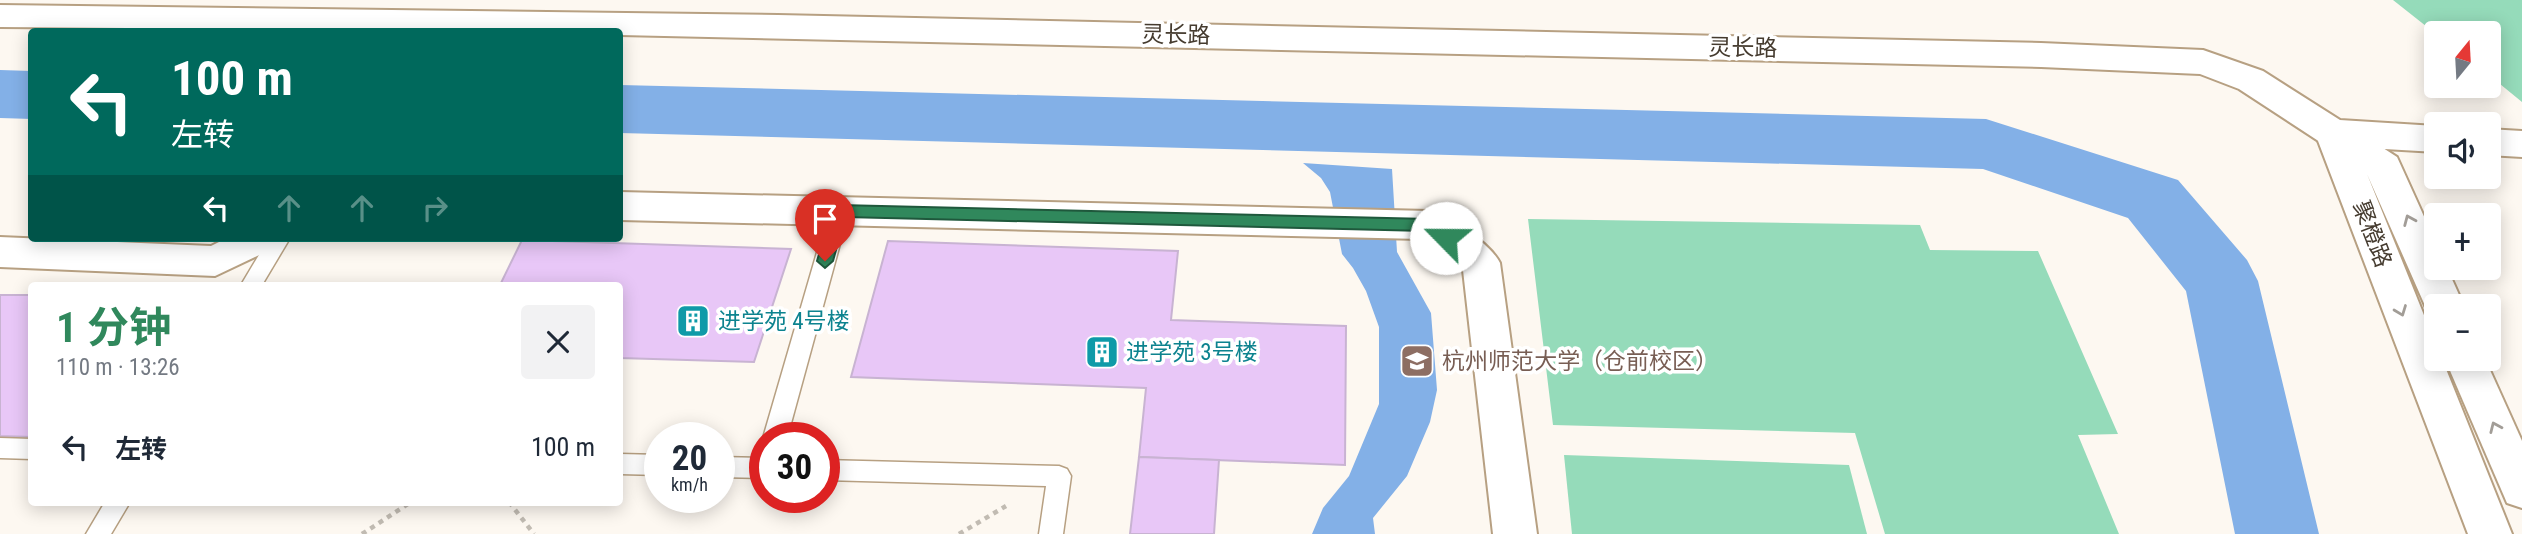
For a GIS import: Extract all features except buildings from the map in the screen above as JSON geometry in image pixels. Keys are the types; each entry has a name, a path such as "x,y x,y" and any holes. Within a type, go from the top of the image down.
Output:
{"street":[{"name":"灵长路","path":"0,16 805,26 2041,55 2203,62 2250,80 2333,133"},
{"path":"2333,133 2424,138"},
{"name":"聚橙路","path":"2333,133 2384,167 2439,294"},
{"name":"聚橙路","path":"2333,133 2490,534"},
{"path":"2501,143 2522,144"},
{"path":"623,206 1429,225 1481,263 1516,534"},
{"path":"0,252 215,261 253,242"},
{"path":"2470,371 2522,489"}],"lane":[{"path":"780,422 839,211"},
{"path":"253,282 278,242"},
{"path":"0,448 28,449"},
{"path":"623,464 644,465"},
{"path":"840,470 1059,476 1051,534"},
{"path":"98,534 116,506"}],"path":[{"path":"362,534 405,506"},
{"path":"512,506 534,534"}],"green space":[{"path":"2393,0 2522,0 2522,102 2501,85 2501,21 2424,21 2424,25"},
{"path":"1528,219 1920,225 1930,250 2038,251 2118,434 2078,435 2119,534 1885,534 1855,433 1553,425"},
{"path":"1564,455 1849,465 1867,534 1572,534"}],"water":[{"path":"1303,163 1392,169 1397,252 1431,313 1437,390 1430,422 1407,476 1373,518 1375,534 1312,534 1323,508 1349,476 1379,404 1379,327 1366,291 1342,254 1330,192 1321,178"}],"waterway":[{"path":"0,94 28,95"},
{"path":"623,109 1986,144 2153,199 2221,281 2277,534"}],"place":[{"name":"进学苑 4号楼","path":"693,321"},
{"name":"进学苑 3号楼","path":"1102,352"},
{"name":"杭州师范大学（仓前校区）","path":"1417,361"}],"route":[{"path":"825,261 839,211 1429,225 1446,238"}]}
